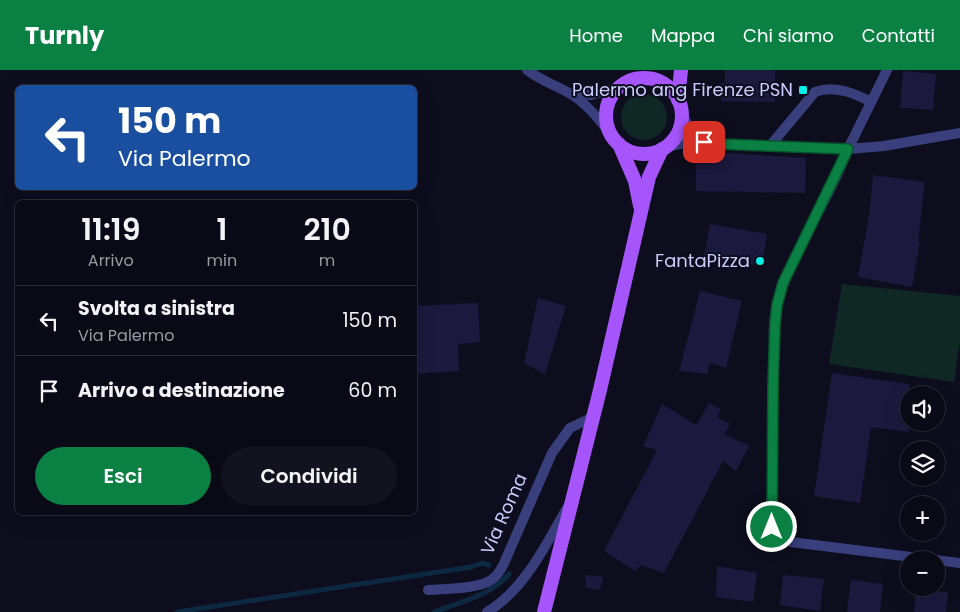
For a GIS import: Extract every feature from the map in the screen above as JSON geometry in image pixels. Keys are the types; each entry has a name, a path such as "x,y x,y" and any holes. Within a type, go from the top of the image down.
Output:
{"main road":[{"path":"658,70 618,87 612,95 606,114 609,132 613,139 628,150 639,153 651,153 664,148"},
{"path":"678,100 681,70"},
{"path":"544,612 593,417 649,177 664,148 676,137 680,126 682,114 678,100 672,90 652,78 640,78"},
{"path":"618,144 635,181 641,211"}],"street":[{"path":"527,70 540,79 569,93 590,110 609,132"},
{"path":"888,70 787,275 777,305 773,387 772,527 775,533 782,539 791,542 960,563"},
{"path":"569,93 591,95 618,87"},
{"path":"769,146 815,92 824,89 836,89 854,94 871,102"},
{"path":"682,114 690,129 704,142"},
{"path":"664,148 689,142 704,142 848,149 884,146 960,133"},
{"name":"Via Roma","path":"428,590 476,586 491,580 500,571 552,453 570,428 593,417"},
{"path":"487,612 502,602 526,576 572,499"}],"green space":[{"path":"640,94 648,94 657,98 663,104 667,117 663,130 657,136 648,140 640,140 631,136 625,130 621,121 621,113 625,104 631,98"},
{"path":"842,284 960,296 960,341 954,382 829,364"}],"building":[{"path":"725,70 775,70 775,102 721,101 721,83 725,83"},
{"path":"903,71 936,74 933,110 900,108"},
{"path":"696,151 806,158 805,193 696,191"},
{"path":"873,175 925,182 918,242 920,242 912,287 858,277 869,215"},
{"path":"710,224 767,234 762,266 704,255"},
{"path":"700,291 742,301 726,368 709,363 708,374 679,371"},
{"path":"538,298 566,306 545,374 524,363"},
{"path":"478,303 480,342 458,344 459,371 417,374 417,306"},
{"path":"832,373 909,384 909,386 900,386 900,431 871,427 860,503 814,496"},
{"path":"709,403 721,409 717,417 730,424 724,434 749,446 736,471 723,461 664,573 641,565 635,571 604,551 657,450 643,446 662,404 696,425"},
{"path":"717,566 757,573 753,602 716,597"},
{"path":"585,575 603,577 600,590 586,588"},
{"path":"783,575 824,579 820,611 780,605"},
{"path":"851,580 883,584 880,612 847,612"},
{"path":"945,592 948,592 946,612 914,612 915,596 945,596"}],"waterway":[{"path":"177,612 471,567 482,563 489,565"},
{"path":"434,612 484,593 501,582 509,574"}],"place":[{"name":"Palermo ang Firenze PSN","path":"803,90"},
{"name":"FantaPizza","path":"760,261"}],"route":[{"path":"704,142 848,149 783,283 777,305 773,387 772,527"}]}
